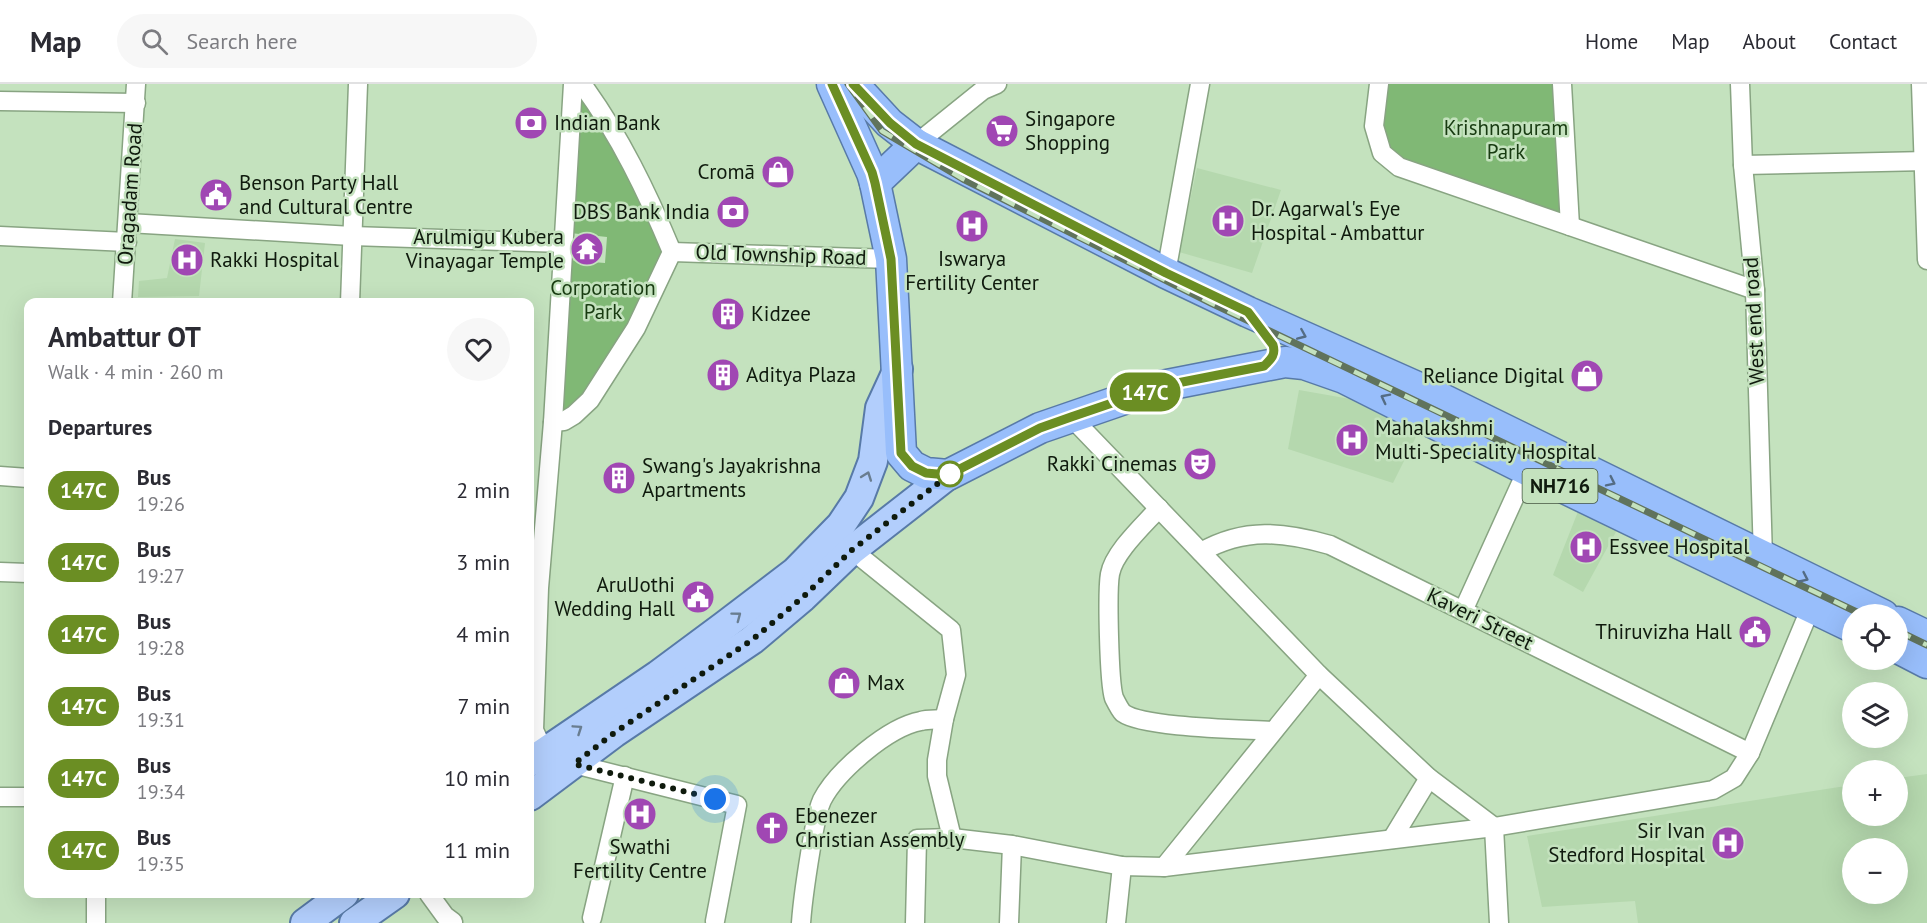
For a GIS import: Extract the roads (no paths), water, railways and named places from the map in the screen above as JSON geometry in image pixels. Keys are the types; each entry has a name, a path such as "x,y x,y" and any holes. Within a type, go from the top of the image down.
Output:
{"highway":[{"path":"832,84 872,172 891,259 901,453 912,466 926,473 948,475"},
{"name":"NH716","path":"853,84 890,123 916,144 1166,273 1426,391 1758,568 1811,607 1842,622"},
{"path":"875,183 916,144"},
{"path":"1248,312 1273,345 1273,357 1264,366"},
{"name":"NH716","path":"948,475 1040,428 1162,386 1285,362 1304,364 1344,378 1527,470 1758,568 1853,604"},
{"path":"1908,627 1927,636"},
{"path":"1908,653 1927,663"}],"main road":[{"path":"534,790 552,763 658,675 786,579 841,525 859,498 873,461 880,408 898,369"},
{"path":"552,763 614,733 752,640 803,597 852,550 948,475"},
{"path":"354,923 389,898"},
{"path":"305,923 341,903"}],"street":[{"name":"Oragadam Road","path":"122,298 136,84"},
{"path":"350,298 358,84"},
{"path":"573,84 553,422 539,588 534,730 552,763 625,776 737,805 715,921"},
{"name":"Old Township Road","path":"553,422 564,421 590,400 636,328 672,252 631,161 582,84"},
{"path":"1166,273 1200,84"},
{"path":"1379,84 1374,126 1382,153 1399,167 1755,290"},
{"path":"1563,84 1570,226"},
{"name":"West end road","path":"1740,84 1743,165 1755,290 1758,568"},
{"path":"1921,84 1927,260"},
{"path":"916,144 987,86"},
{"path":"0,101 136,103"},
{"path":"1743,165 1925,161"},
{"path":"128,223 352,236 564,243"},
{"path":"0,236 127,242"},
{"name":"Old Township Road","path":"672,252 891,259"},
{"path":"1071,417 1319,675 1429,778 1494,827"},
{"path":"1463,611 1527,470"},
{"path":"0,476 24,478"},
{"path":"1159,508 1128,543 1110,573 1109,619 1112,683 1118,705 1122,712 1135,719 1183,726 1273,731"},
{"name":"Kaveri Street","path":"1201,552 1216,543 1274,533 1304,537 1330,545 1750,753"},
{"path":"852,550 951,630 956,675 944,719 937,760 937,776 952,838"},
{"path":"0,572 24,573"},
{"path":"915,923 916,839 952,838 1012,845 1122,866 1164,867 1494,827 1713,790 1734,778 1750,753 1811,607"},
{"path":"1164,867 1319,675"},
{"path":"801,923 805,881 816,821 821,802 829,789 867,750 899,729 920,721 944,719"},
{"path":"592,918 625,776"},
{"path":"1392,839 1429,778"},
{"path":"0,797 24,797"},
{"path":"1494,827 1499,923"},
{"path":"1009,923 1012,845"},
{"path":"1116,923 1122,866"},
{"path":"96,898 96,923"},
{"path":"432,898 445,916 453,922"}],"railway":[{"path":"848,84 882,131 963,179 1211,303 1842,605"},
{"path":"1908,636 1927,645"}],"place":[{"name":"Indian Bank","path":"531,123"},
{"name":"Singapore Shopping","path":"1002,131"},
{"name":"Cromā","path":"778,172"},
{"name":"Benson Party Hall and Cultural Centre","path":"216,195"},
{"name":"DBS Bank India","path":"733,212"},
{"name":"Dr. Agarwal's Eye Hospital - Ambattur","path":"1228,221"},
{"name":"Iswarya Fertility Center","path":"972,226"},
{"name":"Arulmigu Kubera Vinayagar Temple","path":"587,249"},
{"name":"Rakki Hospital","path":"187,260"},
{"name":"Kidzee","path":"728,314"},
{"name":"Aditya Plaza","path":"723,375"},
{"name":"Reliance Digital","path":"1587,376"},
{"name":"Mahalakshmi Multi-Speciality Hospital","path":"1352,440"},
{"name":"Rakki Cinemas","path":"1200,464"},
{"name":"Swang's Jayakrishna Apartments","path":"619,478"},
{"name":"Essvee Hospital","path":"1586,547"},
{"name":"ArulJothi Wedding Hall","path":"698,597"},
{"name":"Thiruvizha Hall","path":"1755,632"},
{"name":"Max","path":"844,683"},
{"name":"Swathi Fertility Centre","path":"640,814"},
{"name":"Ebenezer Christian Assembly","path":"772,828"},
{"name":"Sir Ivan Stedford Hospital","path":"1728,843"}],"park label":[{"name":"Krishnapuram Park","path":"1506,140"},
{"name":"Corporation Park","path":"603,300"}]}
